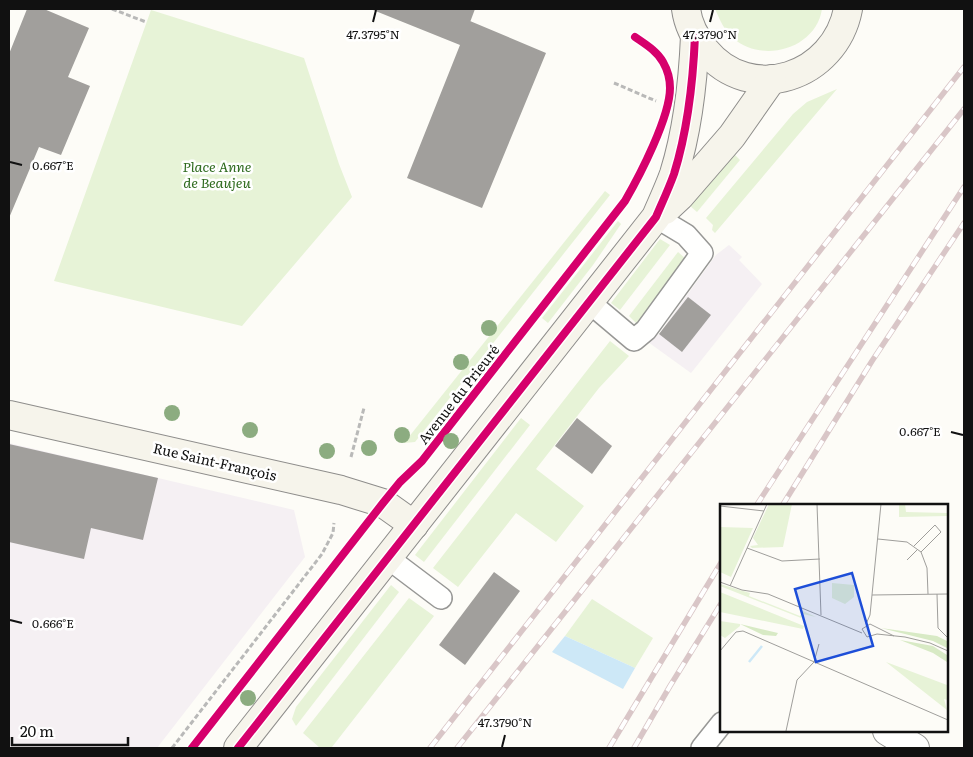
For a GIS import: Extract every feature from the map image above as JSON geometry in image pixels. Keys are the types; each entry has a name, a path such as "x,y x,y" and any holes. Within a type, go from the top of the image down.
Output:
{"street":[{"path":"686,9 690,26 709,55 727,69 749,77 772,79 800,72 823,57 840,34 848,9"},
{"path":"238,748 656,217 673,175 688,115 693,78 695,36"},
{"path":"656,217 669,208 732,136 772,79"},
{"name":"Rue Saint-François","path":"9,415 341,490 383,503 414,525"},
{"path":"889,732 915,748"}],"lane":[{"path":"589,302 638,344 646,330 707,258 686,235 656,217"},
{"path":"388,558 442,598"},
{"path":"702,748 720,726"}],"path":[{"path":"112,9 146,22"},
{"path":"614,83 661,103"},
{"path":"349,462 364,408"},
{"path":"172,748 322,554 333,533 335,517"}],"shaded area":[{"path":"729,245 742,257 739,260 762,284 691,373 648,342 659,334 716,255"},
{"path":"9,443 294,510 305,557 157,748 9,748"}],"green space":[{"path":"715,9 822,9 818,23 810,34 799,43 772,51 758,50 745,46 733,38 725,28"},
{"name":"Place Anne de Beaujeu","path":"151,10 304,58 339,164 352,197 242,326 54,281"},
{"path":"837,89 715,233 712,230 713,225 706,218 793,114 807,102"},
{"path":"732,152 740,160 697,212 689,205"},
{"path":"605,191 610,195 415,442 404,443"},
{"path":"618,221 621,224 593,265 548,323 542,318"},
{"path":"660,239 670,245 620,310 611,303"},
{"path":"678,252 687,260 637,324 629,316"},
{"path":"610,341 629,356 599,388 536,469 584,506 556,542 516,513 458,587 433,568"},
{"path":"521,418 530,425 424,562 415,555"},
{"path":"391,585 399,592 296,726 292,719 296,707"},
{"path":"409,598 434,616 332,747 334,748 320,748 303,733"},
{"path":"592,599 653,638 635,668 565,636"}],"water":[{"path":"565,636 635,668 623,689 552,652"}],"building":[{"path":"27,9 44,9 89,28 68,77 90,86 61,155 39,147 9,218 9,54"},
{"path":"374,9 475,9 470,21 546,53 482,208 407,178 460,45"},
{"path":"688,297 711,315 682,352 659,334"},
{"path":"577,418 612,446 592,474 555,446"},
{"path":"9,444 158,478 143,540 91,528 84,559 9,542"},
{"path":"494,572 520,591 465,665 439,645"}],"railway":[{"path":"430,748 964,67"},
{"path":"457,748 964,109"},
{"path":"757,504 964,187"},
{"path":"783,504 872,361 964,223"},
{"path":"609,748 720,564"},
{"path":"634,748 720,605"}],"cycle path":[{"path":"238,748 656,217 674,174 683,140 693,71 695,36"},
{"name":"Avenue du Prieuré","path":"192,748 383,503 400,482 422,461 625,201 660,130 669,100 670,88 667,71 658,54 635,37"}]}
